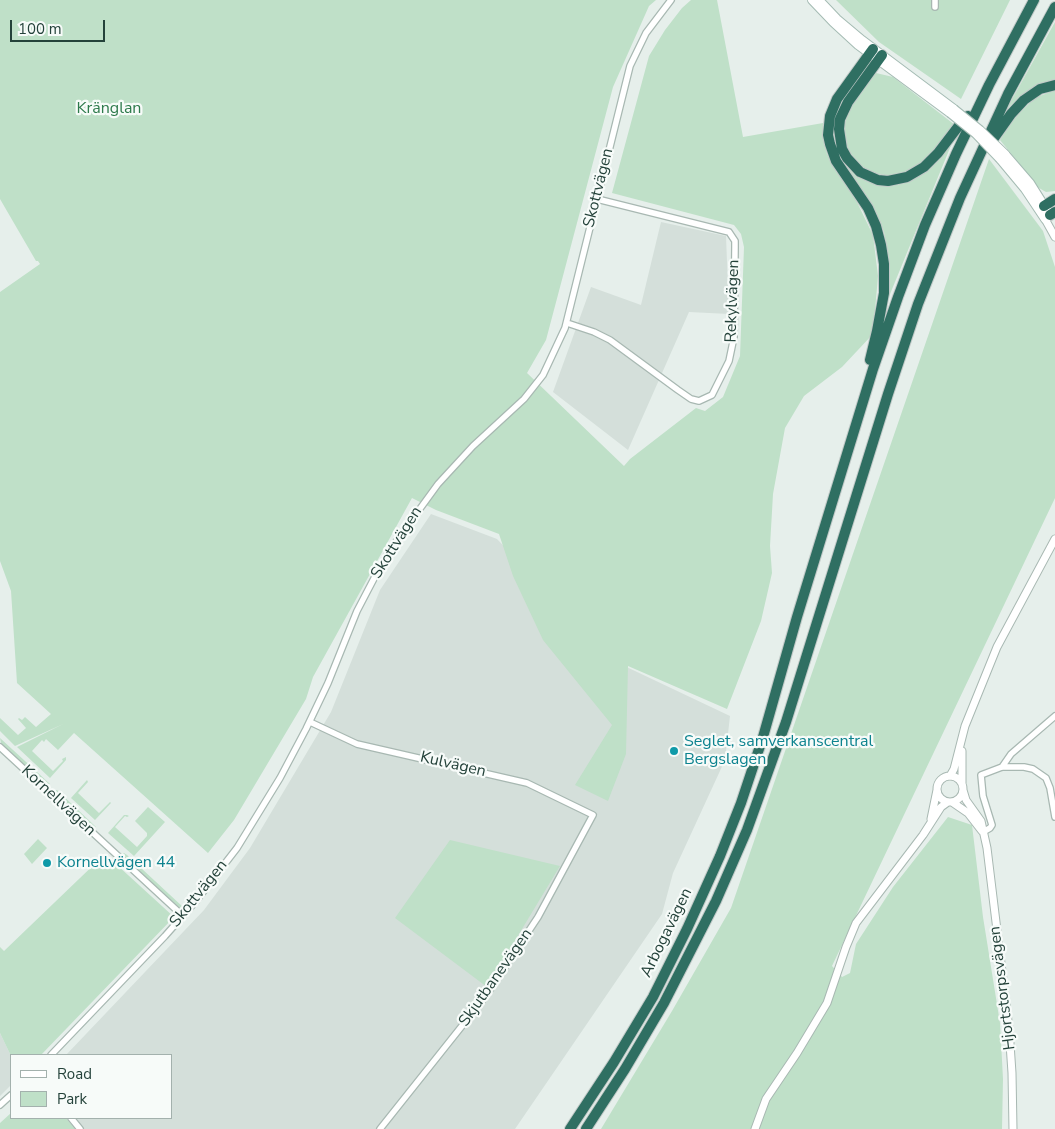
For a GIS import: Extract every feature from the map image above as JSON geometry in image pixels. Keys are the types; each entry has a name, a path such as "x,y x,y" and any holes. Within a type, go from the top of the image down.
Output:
{"highway":[{"path":"842,470 905,279 940,190 977,109 1034,0"},
{"name":"Arbogavägen","path":"586,1129 645,1036 686,961 732,866 773,761 906,340 940,246 1008,94 1055,7"},
{"path":"876,55 848,102 840,120 839,129 846,158 860,172 869,177 888,181 908,177 916,172 945,146 964,119 977,109"},
{"path":"842,470 877,331 884,293 884,264 881,245 872,217 864,200 841,169 832,153 829,125 837,99 876,55"},
{"path":"985,144 994,138 1024,100 1040,89 1055,85"},
{"path":"1042,207 1055,199"},
{"name":"Arbogavägen","path":"570,1129 634,1030 679,946 731,829 763,737 842,470"}],"main road":[{"path":"812,0 876,55 952,111 1002,157 1025,189 1051,217"},
{"path":"819,0 844,29"}],"street":[{"name":"Skottvägen","path":"52,1054 140,964 183,916 237,848 280,778 310,722 357,611 395,543 443,478 475,444 534,388 552,358 567,323 630,66 646,33 671,0"},
{"path":"935,0 935,7"},
{"name":"Rekylvägen","path":"567,323 594,332 610,340 691,399 699,401 712,395 728,362 734,336 735,247 735,241 729,232 597,199"},
{"path":"1051,217 1055,237"},
{"path":"923,835 932,814 941,780 950,776 954,769 962,738 981,684 997,647 1055,539"},
{"path":"1002,767 1011,754 1055,716"},
{"name":"Kulvägen","path":"310,722 357,744 527,783 594,815"},
{"path":"962,738 963,787 966,800 981,821 983,832"},
{"name":"Kornellvägen","path":"0,747 183,916"},
{"path":"983,832 992,825 983,796 981,775 1002,767 1033,769 1046,778 1050,788 1055,818"},
{"path":"755,1129 766,1099 827,1003 856,923 923,835 941,807 960,798 963,787 957,778 950,776"},
{"path":"937,790 941,798 968,813 983,832"},
{"name":"Skjutbanevägen","path":"380,1129 485,997 538,917 594,815"},
{"name":"Hjortstorpsvägen","path":"983,832 987,848 1009,1036 1013,1129"},
{"path":"0,1105 10,1096"},
{"path":"72,1119 80,1129"}],"shaded area":[{"path":"661,222 726,236 729,314 689,312 628,450 553,392 591,287 641,305"},
{"path":"431,514 497,539 616,662 730,716 725,760 673,873 662,914 515,1129 83,1129 77,1119 172,1119 172,1054 67,1054 204,910 250,848 331,712 380,590"},
{"path":"0,1033 10,1054 10,1086 0,1096"}],"green space":[{"name":"Kränglan","path":"0,0 656,0 649,6 613,87 546,340 527,373 624,466 630,459 696,408 705,411 723,397 740,356 744,247 741,234 734,225 612,193 649,56 665,30 682,8 691,0 717,0 743,137 823,123 827,154 854,196 873,235 878,276 873,334 842,367 804,396 785,428 773,494 770,546 772,573 761,621 727,709 628,666 626,754 608,801 575,785 612,725 543,640 513,576 499,534 436,510 412,498 313,677 306,699 234,820 208,853 74,733 58,750 46,739 44,742 42,740 32,751 53,771 63,761 62,759 66,757 66,760 50,778 17,747 63,724 15,746 0,731 0,718 18,735 26,728 19,718 22,720 25,717 36,727 51,714 17,683 11,591 0,561 0,292 40,264 36,261 0,199"},
{"path":"836,0 1010,0 961,99 879,42"},
{"path":"1055,22 1055,79 1040,84 1022,95 1006,110"},
{"path":"876,73 893,77 955,125 926,160 908,172 890,176 873,173 857,164 848,151 843,135 844,120 850,107 871,76"},
{"path":"1055,90 1055,191 1046,192 1039,188 1000,140 1014,118 1035,98"},
{"path":"952,143 888,299 889,260 884,232 874,209 843,163 862,179 882,185 903,183"},
{"path":"989,159 1043,231 1055,267 1055,498 832,966 842,977 850,973 856,944 893,887 948,817 972,825 983,917 1000,1023 1003,1079 1002,1129 601,1129 731,908"},
{"path":"0,738 50,784 46,785 1,743"},
{"path":"87,780 88,782 78,793 99,813 111,803 95,820 71,798"},
{"path":"55,790 96,827 93,828 55,793"},
{"path":"148,807 165,822 134,856 108,833 124,815 127,815 129,816 125,816 115,827 137,847 147,836 147,833 135,821"},
{"path":"38,839 47,848 32,864 24,854"},
{"path":"450,840 560,866 487,987 395,918"},
{"path":"124,853 183,907 180,908 122,855"},
{"path":"105,854 174,917 42,1054 10,1054 0,1033 0,947 4,951"},
{"path":"10,1114 10,1119 67,1119 75,1129 0,1129 0,1123"}],"place":[{"name":"Seglet, samverkanscentral Bergslagen","path":"674,751"},
{"name":"Kornellvägen 44","path":"47,863"}]}
